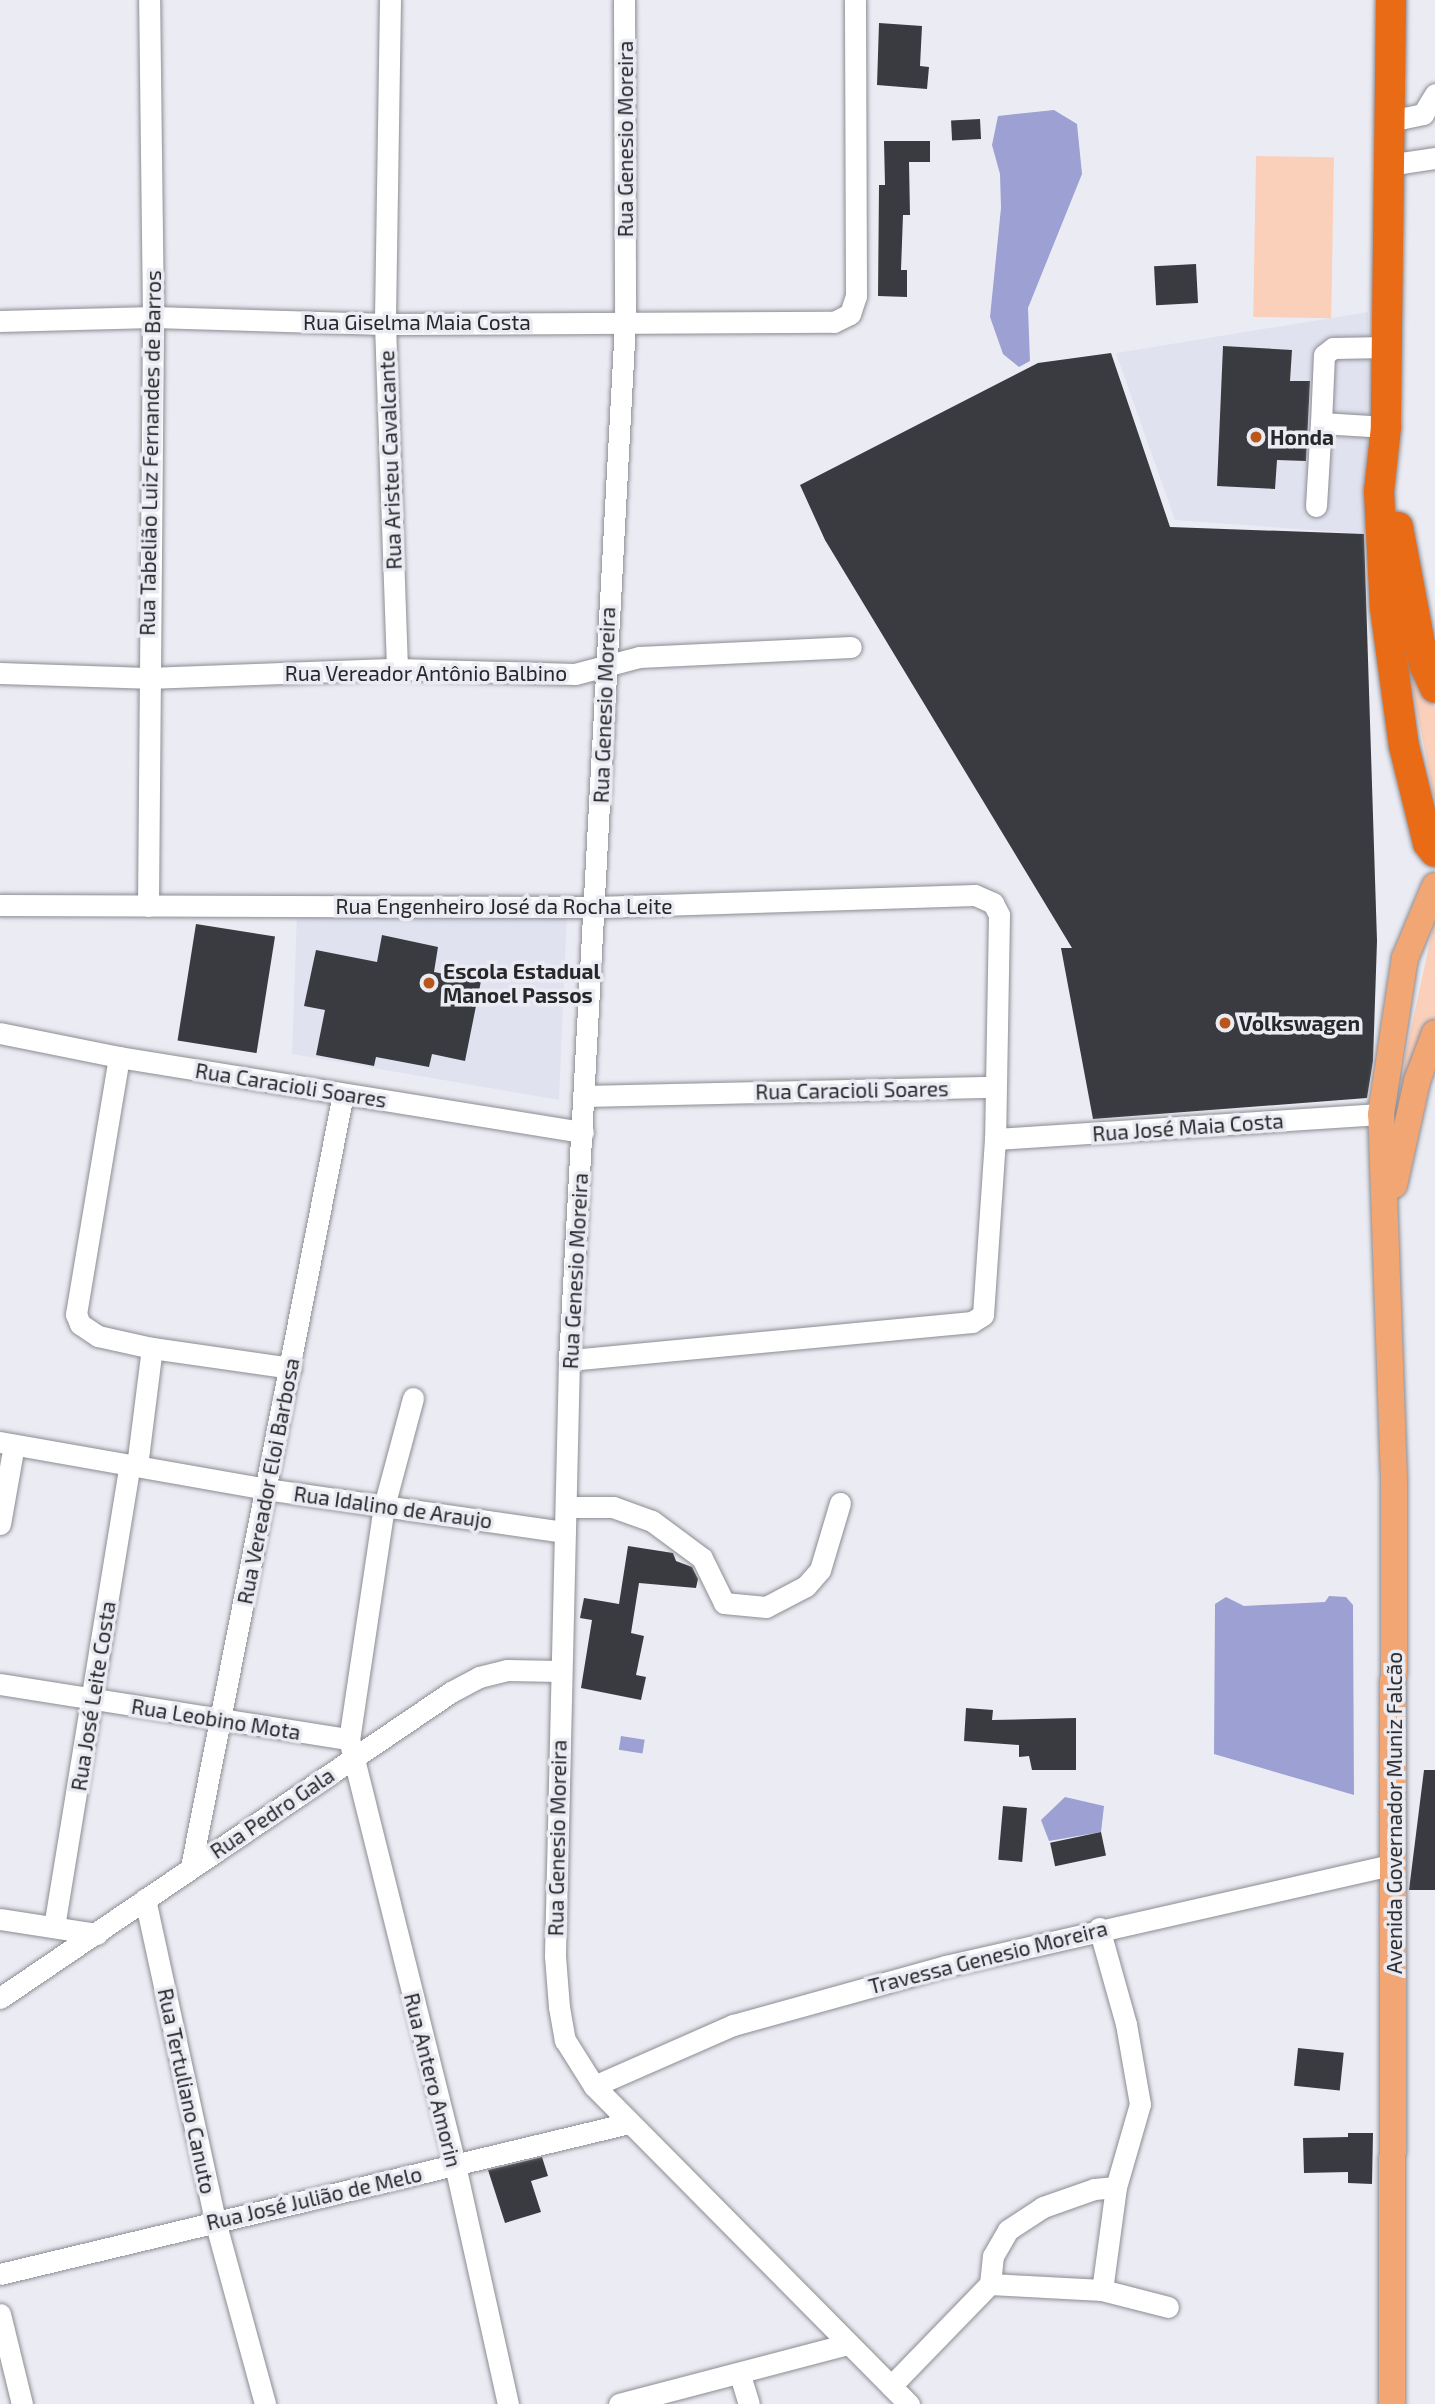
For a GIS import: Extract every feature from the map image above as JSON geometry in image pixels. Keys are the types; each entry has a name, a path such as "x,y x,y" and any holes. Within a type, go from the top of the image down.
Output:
{"highway":[{"path":"1391,0 1385,434 1379,491 1385,608 1404,746 1428,843 1435,852"},
{"path":"1385,434 1408,594 1424,664 1435,688"}],"main road":[{"name":"Avenida Governador Muniz Falcão","path":"1392,2404 1394,1480 1387,1221 1381,1114 1405,958 1435,886"},
{"name":"Avenida Governador Muniz Falcão","path":"1387,1221 1417,1081 1435,1033"}],"street":[{"name":"Rua Tabelião Luiz Fernandes de Barros","path":"148,906 147,678 153,317 149,0"},
{"name":"Rua Aristeu Cavalcante","path":"390,0 385,324 397,669"},
{"name":"Rua Genesio Moreira","path":"625,0 625,323 604,666 596,907 569,1360 559,1671 555,1956 559,2007 565,2040 594,2086 909,2404"},
{"name":"Rua Giselma Maia Costa","path":"0,321 153,317 385,324 834,322 850,314 856,296 855,0"},
{"path":"1391,121 1423,114 1435,94"},
{"path":"1388,165 1435,158"},
{"path":"1315,506 1324,355 1332,348 1386,347"},
{"path":"1321,423 1385,434"},
{"name":"Rua Vereador Antônio Balbino","path":"0,673 147,678 397,669 575,674 639,657 851,647"},
{"name":"Rua Engenheiro José da Rocha Leite","path":"0,905 596,907 975,895 993,903 999,915 995,1087"},
{"name":"Rua Caracioli Soares","path":"0,1033 119,1057 583,1132"},
{"path":"119,1057 76,1314 80,1324 98,1336 152,1349 291,1368"},
{"path":"569,1360 972,1322 983,1315 995,1139 995,1087"},
{"name":"Rua Caracioli Soares","path":"583,1096 995,1087"},
{"name":"Rua Vereador Eloi Barbosa","path":"191,1867 218,1721 291,1368 342,1094"},
{"name":"Rua José Maia Costa","path":"995,1139 1381,1114"},
{"name":"Rua José Leite Costa","path":"54,1927 152,1349"},
{"path":"351,1749 384,1506 413,1398"},
{"path":"0,1524 7,1444"},
{"name":"Rua Idalino de Araujo","path":"7,1444 266,1489 565,1532"},
{"path":"566,1507 613,1507 652,1521 702,1558 724,1603 766,1607 806,1586 820,1570 841,1503"},
{"name":"Rua Pedro Gala","path":"0,1998 97,1934 351,1749 479,1677 507,1670 559,1671"},
{"name":"Rua Leobino Mota","path":"0,1684 218,1721 351,1749"},
{"name":"Rua Antero Amorin","path":"351,1749 455,2165 508,2404"},
{"name":"Travessa Genesio Moreira","path":"594,2086 733,2025 1099,1928 1394,1864"},
{"name":"Rua Tertuliano Canuto","path":"145,1899 215,2221 265,2404"},
{"path":"0,1919 97,1934"},
{"path":"1099,1928 1126,2024 1140,2104 1116,2187 1102,2290"},
{"name":"Rua José Julião de Melo","path":"0,2274 629,2123"},
{"path":"891,2386 990,2284 993,2256 1008,2230 1044,2207 1094,2189 1116,2187"},
{"path":"990,2284 1102,2290 1168,2306"},
{"path":"0,2314 22,2404"},
{"path":"618,2404 740,2375 847,2344"},
{"path":"740,2375 749,2404"}],"shaded area":[{"path":"1256,156 1334,157 1331,318 1253,317"},
{"name":"Honda","path":"1368,312 1366,534 1175,520 1116,353"},
{"path":"1409,670 1423,678 1435,709 1435,802"},
{"name":"Escola Estadual Manoel Passos","path":"567,911 559,1100 292,1054 297,912"},
{"path":"1435,918 1435,1021 1401,1099 1405,1057"}],"water":[{"path":"1054,110 1077,124 1082,174 1028,308 1030,361 1019,367 1003,354 990,317 1001,208 1000,174 992,145 998,116"},
{"path":"1329,1596 1346,1597 1353,1605 1354,1795 1214,1754 1215,1604 1226,1597 1244,1606 1325,1602"},
{"path":"621,1736 645,1740 643,1754 619,1750"},
{"path":"1065,1797 1104,1806 1101,1832 1049,1841 1041,1820"}],"building":[{"path":"879,23 922,26 920,66 929,67 927,89 877,85"},
{"path":"980,119 981,139 952,140 951,121"},
{"path":"884,141 930,141 930,162 909,162 910,215 903,215 901,270 907,270 907,297 878,296 879,185 885,185"},
{"path":"1196,264 1198,303 1156,305 1154,266"},
{"path":"1223,346 1292,350 1290,381 1310,381 1306,461 1277,460 1275,489 1217,486"},
{"path":"1111,353 1170,527 1364,534 1377,941 1373,1061 1367,1098 1093,1119 1061,948 1072,948 825,540 800,485 1038,363"},
{"path":"196,924 275,937 257,1053 178,1041"},
{"path":"382,935 438,947 434,972 481,981 465,1061 432,1054 429,1067 376,1057 374,1066 316,1055 325,1010 304,1006 316,950 377,962"},
{"path":"628,1546 673,1553 676,1561 692,1567 698,1579 696,1588 639,1583 631,1633 644,1636 636,1675 646,1677 641,1700 581,1688 592,1620 580,1618 584,1598 619,1604"},
{"path":"966,1708 993,1710 992,1720 1076,1718 1076,1770 1032,1770 1029,1756 1019,1757 1019,1745 964,1741"},
{"path":"1424,1770 1435,1770 1435,1890 1409,1890"},
{"path":"1003,1806 1027,1808 1022,1862 998,1860"},
{"path":"1101,1832 1106,1855 1055,1866 1050,1843"},
{"path":"1298,2048 1344,2053 1340,2091 1294,2086"},
{"path":"1348,2133 1373,2133 1372,2184 1348,2183 1348,2172 1304,2173 1303,2138 1348,2137"},
{"path":"542,2157 548,2176 531,2181 541,2212 505,2223 488,2170"}],"place":[{"name":"Honda","path":"1256,437"},
{"name":"Escola Estadual Manoel Passos","path":"429,983"},
{"name":"Volkswagen","path":"1225,1023"}]}
